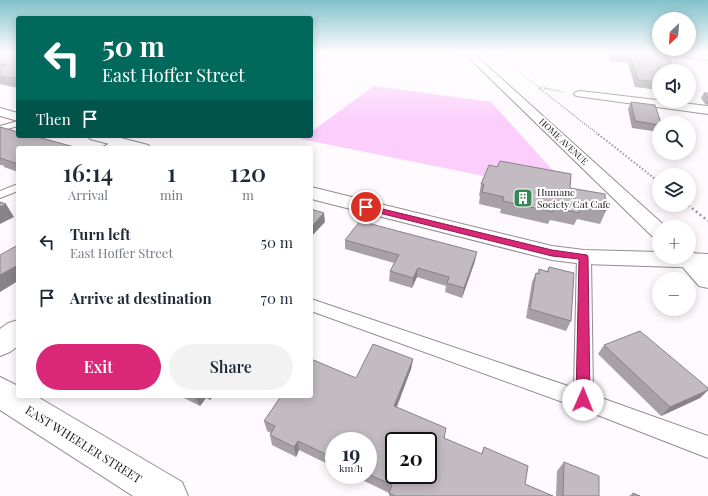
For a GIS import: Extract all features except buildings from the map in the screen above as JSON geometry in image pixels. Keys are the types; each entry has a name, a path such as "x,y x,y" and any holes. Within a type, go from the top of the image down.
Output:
{"street":[{"name":"HOME AVENUE","path":"493,76 652,225"},
{"path":"580,94 708,110"},
{"path":"100,139 135,146"},
{"path":"313,193 552,253 584,257 652,258"},
{"path":"696,262 708,280"},
{"path":"0,344 16,332"},
{"name":"EAST WHEELER STREET","path":"0,392 168,496"}],"lane":[{"path":"0,130 13,116"},
{"path":"583,400 584,257"},
{"path":"313,306 583,400 708,447"}],"path":[{"path":"524,76 652,177"},
{"path":"537,86 555,91 580,94"},
{"path":"546,94 555,91"},
{"path":"696,211 708,221"}],"shaded area":[{"path":"374,86 491,102 567,186 494,178 301,139 313,138 313,131"}],"place":[{"name":"Humane Society/Cat Cafe","path":"523,198"}],"route":[{"path":"366,207 552,253 584,257 583,400"}]}
